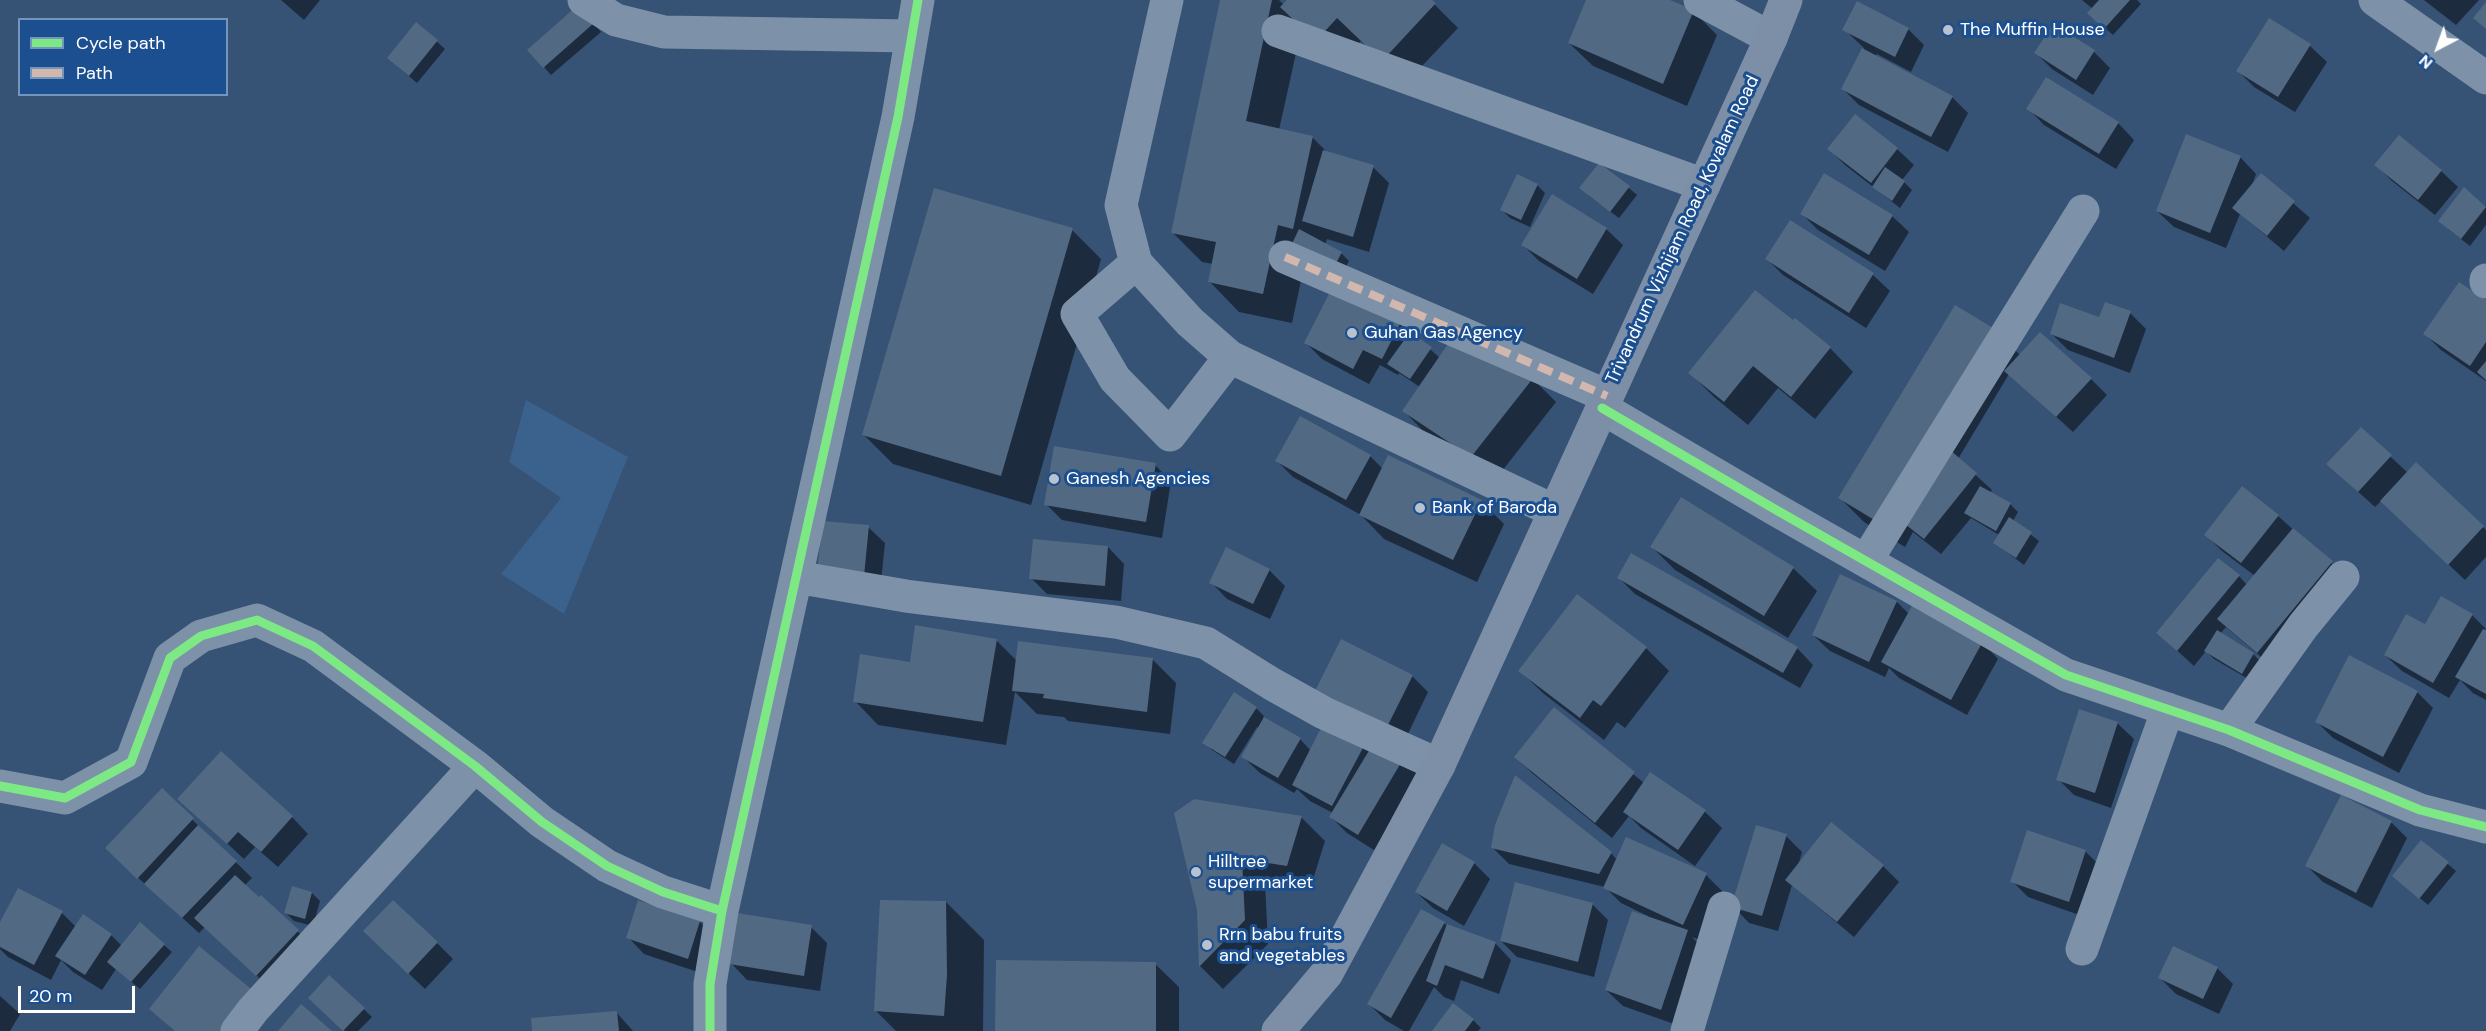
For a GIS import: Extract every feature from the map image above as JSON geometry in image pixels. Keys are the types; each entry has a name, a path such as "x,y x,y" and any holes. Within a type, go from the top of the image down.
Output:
{"main road":[{"name":"Trivandrum Vizhijam Road, Kovalam Road","path":"1278,1031 1327,973 1439,765 1771,38 1786,0"}],"street":[{"path":"584,0 616,20 664,32 912,36"},
{"path":"710,1031 710,984 722,911 897,117 918,0"},
{"path":"1167,0 1121,205 1136,263 1190,322 1230,357 1554,511"},
{"path":"1700,0 1771,38"},
{"path":"2375,0 2486,78"},
{"path":"1278,31 1704,185"},
{"path":"1866,561 2083,211"},
{"path":"1285,257 1604,402 1866,561 2066,675 2229,730 2420,810 2486,827"},
{"path":"1136,263 1077,314 1115,379 1170,435 1230,357"},
{"path":"796,577 906,596 1116,621 1206,643 1324,713 1439,765"},
{"path":"2229,730 2303,626 2343,577"},
{"path":"0,786 65,798 131,762 170,658 201,636 257,620 313,646 475,766 542,822 607,866 663,892 722,911"},
{"path":"2082,950 2168,709"},
{"path":"237,1031 253,1010 475,766"},
{"path":"1687,1031 1724,908"}],"water":[{"path":"526,400 628,457 564,614 501,574 561,498 509,462"}],"building":[{"path":"1220,0 1272,0 1246,121 1313,136 1293,229 1278,225 1263,294 1208,282 1216,242 1171,233"},
{"path":"1287,0 1432,0 1436,3 1382,61 1337,18 1316,41 1280,7"},
{"path":"1586,0 1670,0 1694,10 1663,84 1568,43"},
{"path":"2099,0 2130,0 2104,29 2087,13"},
{"path":"1857,1 1909,28 1895,57 1842,30"},
{"path":"2486,2 2486,29 2473,18"},
{"path":"578,5 594,23 543,68 527,50"},
{"path":"2269,18 2311,44 2278,97 2236,71"},
{"path":"416,22 438,40 409,76 387,58"},
{"path":"2053,24 2095,50 2076,80 2034,53"},
{"path":"1862,48 1953,96 1931,137 1841,89"},
{"path":"2046,77 2119,122 2099,154 2026,109"},
{"path":"1855,114 1898,148 1871,183 1827,149"},
{"path":"2186,134 2241,156 2210,233 2156,211"},
{"path":"2399,135 2442,170 2418,200 2374,165"},
{"path":"1323,150 1374,165 1353,237 1302,221"},
{"path":"1599,163 1630,186 1610,212 1579,188"},
{"path":"1885,167 1905,181 1892,201 1872,187"},
{"path":"1824,173 1893,215 1869,255 1800,214"},
{"path":"2261,173 2295,201 2267,236 2232,208"},
{"path":"1517,174 1538,184 1521,220 1500,210"},
{"path":"2464,187 2486,207 2461,239 2438,221"},
{"path":"934,188 1073,228 1001,476 862,435"},
{"path":"1552,194 1607,228 1577,279 1521,245"},
{"path":"1790,220 1874,273 1849,313 1765,259"},
{"path":"1299,229 1342,252 1331,273 1289,250"},
{"path":"2459,282 2486,300 2486,342 2470,366 2423,334"},
{"name":"Guhan Gas Agency","path":"1333,286 1401,322 1382,359 1363,350 1353,369 1304,343"},
{"path":"1755,290 1831,347 1791,397 1753,366 1724,402 1688,373"},
{"path":"2105,302 2131,311 2114,358 2050,334 2060,303 2099,317"},
{"path":"1955,305 1998,331 1881,524 1838,498"},
{"path":"1410,332 1432,347 1410,379 1387,364"},
{"path":"2040,332 2092,378 2056,417 2004,371"},
{"path":"1452,338 1534,377 1471,457 1402,411"},
{"path":"2486,361 2486,380 2477,372"},
{"path":"1300,416 1371,455 1346,500 1275,461"},
{"path":"2361,427 2392,455 2358,492 2326,464"},
{"path":"1054,446 1156,463 1146,522 1044,505"},
{"path":"1950,450 1977,473 1924,539 1896,517"},
{"name":"Bank of Baroda","path":"1388,455 1482,500 1453,560 1359,515"},
{"path":"2416,462 2484,526 2448,565 2380,501"},
{"path":"1980,486 2011,503 1996,531 1964,513"},
{"path":"2242,486 2279,515 2241,563 2204,535"},
{"path":"1681,497 1794,567 1764,616 1650,547"},
{"path":"2009,517 2032,532 2016,558 1993,543"},
{"path":"823,521 869,525 864,576 817,571"},
{"path":"2293,528 2333,561 2257,653 2217,619"},
{"path":"1033,539 1108,546 1105,586 1029,579"},
{"path":"1226,547 1270,569 1253,604 1209,583"},
{"path":"1631,553 1798,647 1783,673 1617,578"},
{"path":"2218,558 2240,575 2177,651 2156,633"},
{"path":"1840,574 1897,601 1869,662 1812,635"},
{"path":"1577,594 1647,647 1601,706 1593,700 1580,718 1518,671"},
{"path":"2441,596 2473,614 2433,683 2384,655 2406,614 2425,624"},
{"path":"1913,604 1983,641 1951,700 1881,662"},
{"path":"915,625 997,639 983,722 853,702 860,654 910,662"},
{"path":"2483,629 2486,630 2486,694 2455,677"},
{"path":"2217,630 2254,653 2242,674 2204,651"},
{"path":"1341,639 1413,675 1387,727 1315,691"},
{"path":"1018,641 1153,658 1147,712 1043,698 1044,694 1012,691"},
{"path":"2349,655 2418,691 2383,757 2315,722"},
{"path":"1234,692 1257,707 1225,757 1202,743"},
{"path":"1554,707 1635,772 1595,823 1514,757"},
{"path":"2079,709 2118,722 2095,793 2056,780"},
{"path":"1264,717 1301,738 1278,778 1241,757"},
{"path":"1324,722 1365,744 1332,806 1292,785"},
{"path":"1376,739 1405,756 1358,835 1329,817"},
{"path":"221,751 293,816 261,852 238,832 227,844 177,799"},
{"path":"1650,772 1706,810 1678,850 1623,812"},
{"path":"1515,775 1612,852 1599,874 1491,848 1495,825"},
{"path":"162,788 194,818 137,879 105,848"},
{"path":"2341,795 2392,821 2356,893 2305,866"},
{"path":"1194,799 1302,816 1287,866 1242,859 1245,920 1199,967 1197,910 1174,813"},
{"path":"1831,822 1884,865 1837,922 1785,880"},
{"path":"198,825 237,861 182,918 144,884"},
{"path":"1756,825 1787,834 1762,916 1731,907"},
{"path":"2027,830 2086,850 2069,902 2010,882"},
{"path":"1626,837 1707,873 1683,925 1603,888"},
{"path":"2421,840 2449,862 2419,899 2392,876"},
{"path":"1442,843 1475,862 1447,911 1415,892"},
{"path":"235,875 299,930 256,976 194,918"},
{"path":"1515,882 1593,903 1578,962 1500,941"},
{"path":"292,886 312,892 305,919 284,913"},
{"path":"18,888 63,911 34,965 0,947 0,922"},
{"path":"393,900 438,942 408,974 363,931"},
{"path":"638,900 700,921 688,959 626,938"},
{"path":"880,900 946,901 947,975 944,1016 874,1011"},
{"path":"1421,909 1445,922 1391,1018 1367,1004"},
{"path":"1632,911 1688,930 1661,1010 1605,990"},
{"path":"737,913 812,925 804,976 729,964"},
{"path":"83,914 112,934 85,975 55,956"},
{"path":"140,922 165,944 131,982 107,962"},
{"path":"1447,924 1496,942 1483,979 1445,965 1437,986 1426,981"},
{"path":"199,946 256,993 224,1031 175,1031 149,1009"},
{"path":"2173,946 2218,967 2203,999 2158,978"},
{"path":"996,960 1156,962 1156,1031 995,1031"},
{"path":"329,975 365,1008 343,1031 308,998"},
{"path":"1453,1003 1474,1019 1465,1031 1432,1031"},
{"path":"301,1004 332,1031 278,1031"},
{"path":"617,1011 619,1031 532,1031 531,1018"}],"marked path":[{"path":"1285,257 1607,396"}],"cycle path":[{"path":"710,1031 710,984 722,911 898,117 918,0"},
{"path":"1602,408 2066,675 2229,730 2420,810 2486,827"},
{"path":"0,786 65,798 131,762 170,658 201,636 257,620 313,646 475,766 542,822 607,866 663,892 722,911"}],"place":[{"name":"The Muffin House","path":"1948,30"},
{"name":"Guhan Gas Agency","path":"1352,333"},
{"name":"Ganesh Agencies","path":"1054,479"},
{"name":"Bank of Baroda","path":"1420,508"},
{"name":"Hilltree supermarket","path":"1196,872"},
{"name":"Rrn babu fruits and vegetables","path":"1207,945"}]}
